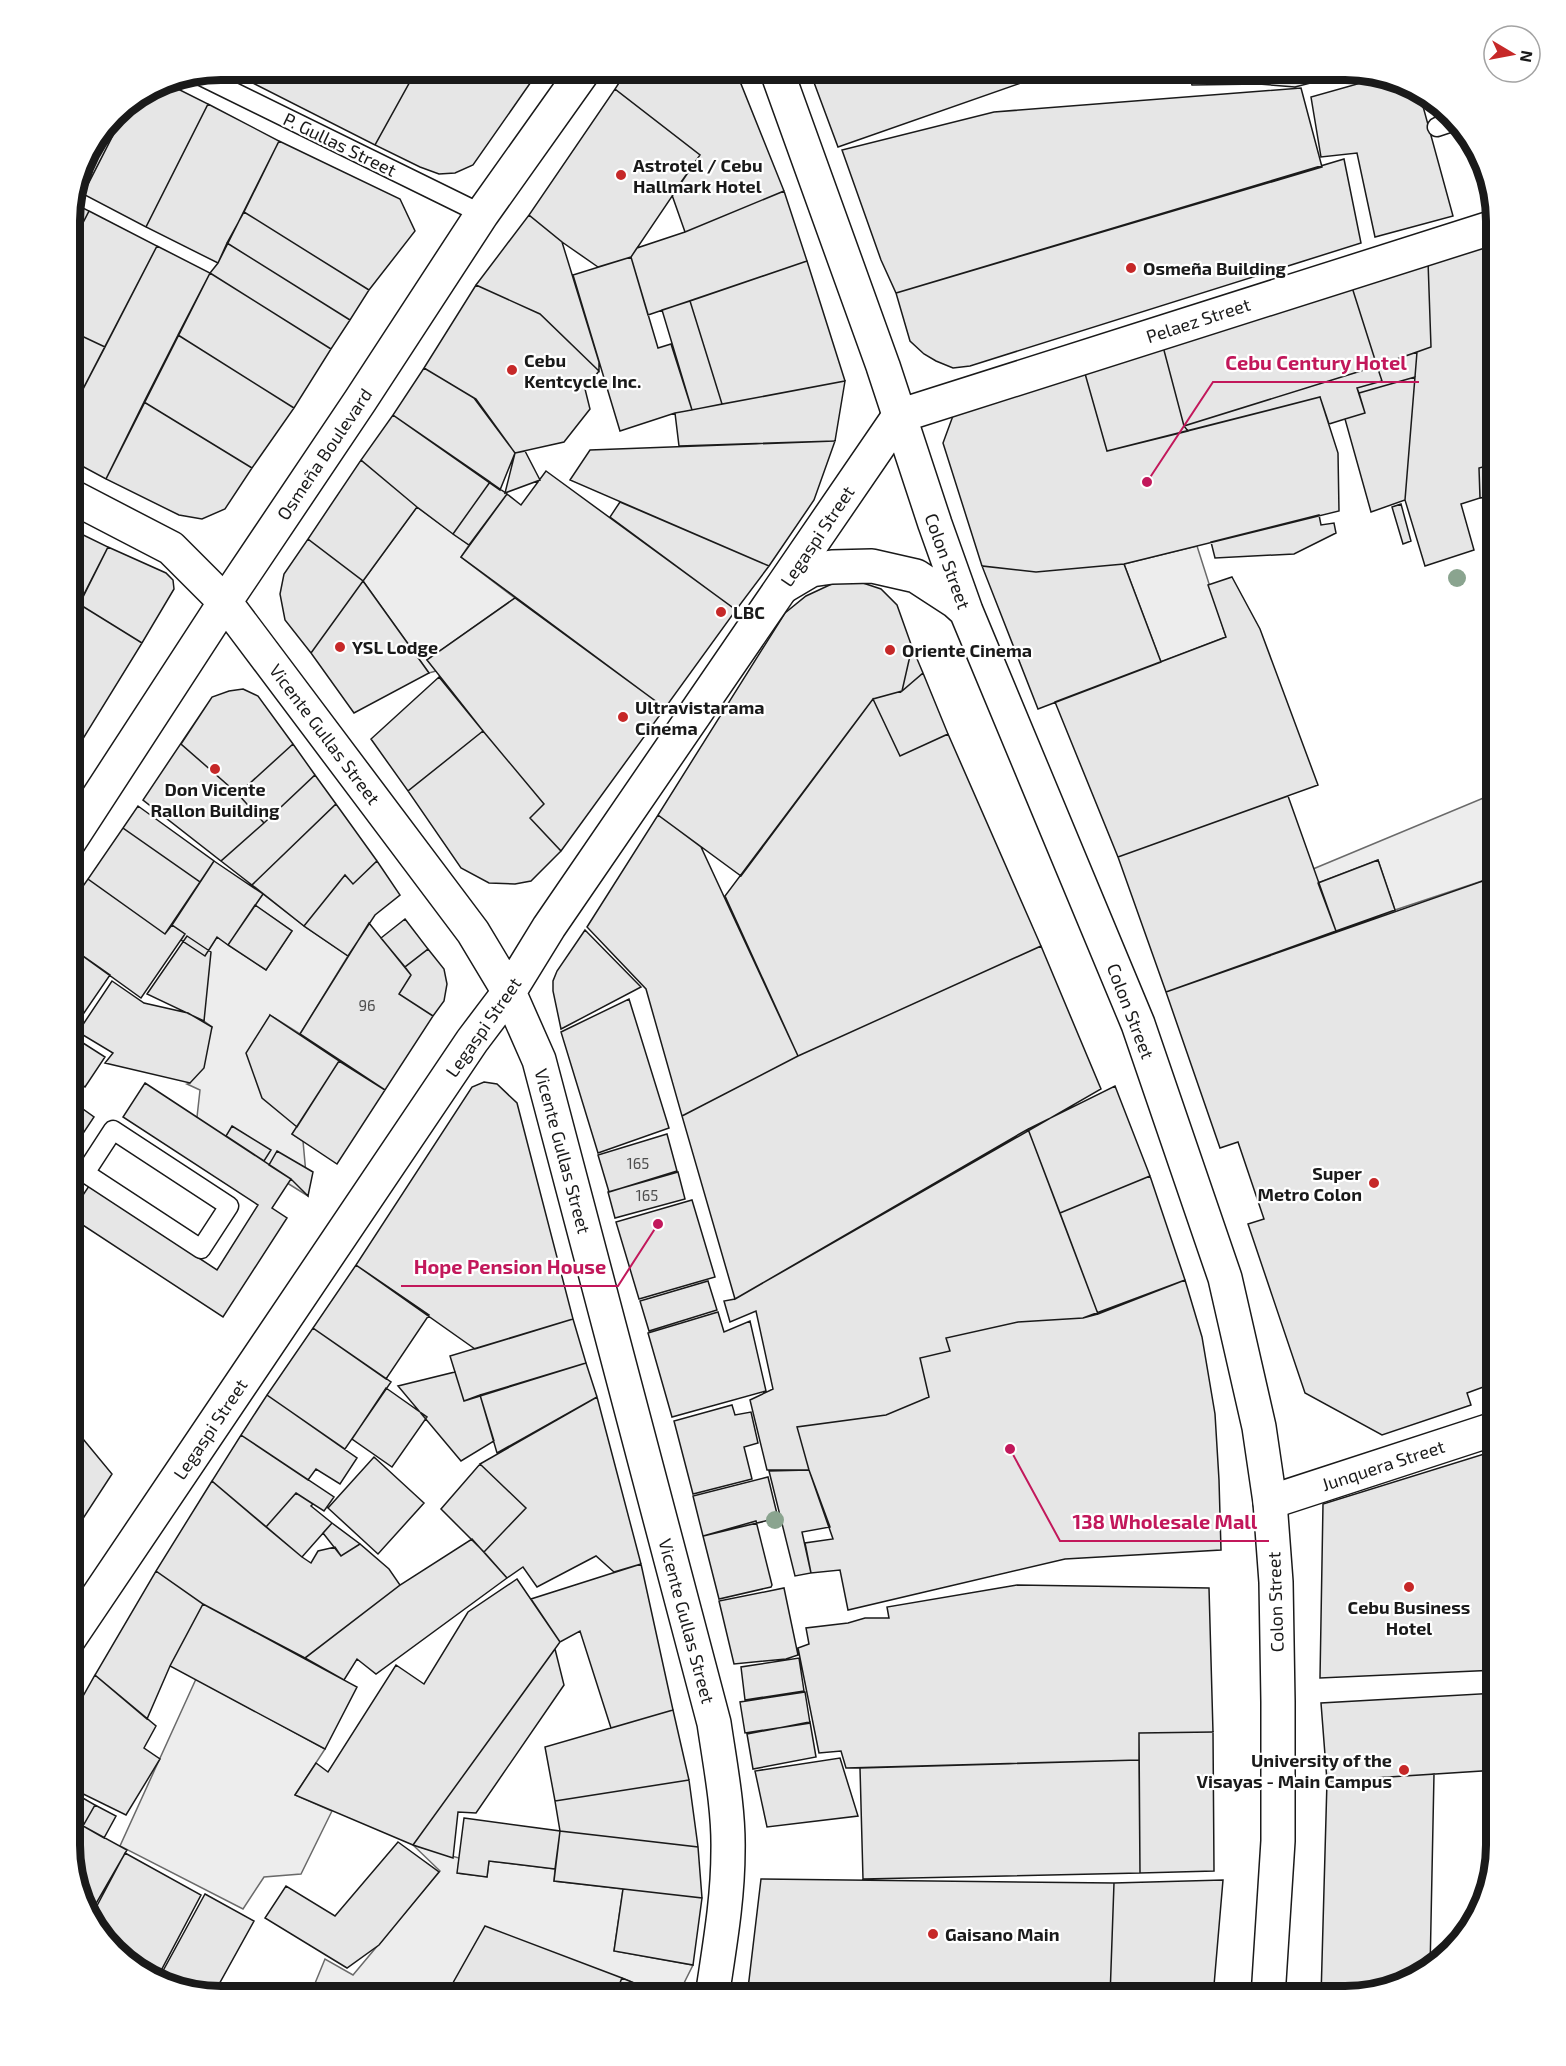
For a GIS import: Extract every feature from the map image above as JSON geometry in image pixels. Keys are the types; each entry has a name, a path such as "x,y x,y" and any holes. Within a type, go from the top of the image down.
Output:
{"street":[{"name":"Osmeña Boulevard","path":"80,825 482,214 577,80"},
{"name":"Colon Street","path":"780,80 883,366 966,611 1138,1024 1225,1278 1259,1427 1270,1502 1276,1582 1278,1841 1269,1986"},
{"name":"Pelaez Street","path":"899,416 1486,229"},
{"name":"Legaspi Street","path":"80,1623 466,1050 509,992 549,927 899,416"},
{"name":"Vicente Gullas Street","path":"80,501 171,548 225,602 473,932 509,992 539,1060 714,1723 722,1774 728,1849 725,1899 713,1986"},
{"path":"784,586 811,570 872,566 916,576 966,611"},
{"name":"Junquera Street","path":"1270,1502 1486,1432"}],"lane":[{"name":"P. Gullas Street","path":"210,81 482,214"},
{"path":"1437,127 1448,123"},
{"path":"80,1170 201,1249 229,1206 113,1130 85,1173"}],"shaded area":[{"path":"417,507 469,545 461,557 515,598 427,660 436,671 429,673 363,581"},
{"path":"1197,546 1226,637 1161,662 1124,564"},
{"path":"1486,797 1486,880 1395,910 1378,860 1318,883 1313,869"},
{"path":"263,894 348,956 300,1034 270,1015 297,1127 292,1134 303,1141 308,1196 196,1126 200,1090 187,1084 190,1083 212,1027 204,1021 205,956 217,937 266,970 292,931 255,905"},
{"path":"196,1679 325,1749 295,1795 332,1811 301,1874 264,1877 243,1909 120,1846"},
{"path":"413,1845 459,1858 458,1873 487,1877 489,1861 555,1869 554,1881 623,1889 614,1951 693,1965 682,1986 641,1986 622,1978 547,1986 314,1986 325,1959 353,1975 440,1871"}],"building":[{"path":"247,80 411,80 375,145"},
{"path":"411,80 532,80 473,165 455,173 439,174 375,145"},
{"path":"621,80 738,80 784,191 685,232 672,195 700,155 615,89"},
{"path":"813,80 1030,80 838,147"},
{"path":"1190,80 1257,80 1259,84 1192,85"},
{"path":"1257,80 1322,80 1295,87 1259,84"},
{"path":"1367,81 1391,87 1422,102 1453,216 1375,237 1357,153 1321,157 1311,97"},
{"path":"174,87 208,104 146,227 83,194 121,120 142,103"},
{"path":"1301,88 1322,167 896,293 881,260 842,150 994,112"},
{"name":"Astrotel / Cebu Hallmark Hotel","path":"615,89 700,155 631,257 598,267 529,215"},
{"path":"208,104 279,141 218,263 146,227"},
{"path":"121,120 82,196 94,158 103,142"},
{"path":"279,141 400,199 415,231 369,290 244,212"},
{"name":"Osmeña Building","path":"1344,159 1361,243 970,366 953,368 936,361 910,341 896,293"},
{"path":"784,191 807,261 648,315 631,257 637,248 685,232"},
{"path":"80,207 89,211 80,229"},
{"path":"89,211 157,246 105,347 80,335 80,229"},
{"path":"244,212 369,290 350,320 227,243"},
{"path":"529,215 562,242 599,362 599,371 540,314 476,285"},
{"path":"227,243 350,320 331,349 210,273 218,263"},
{"path":"157,246 210,273 106,479 80,465 80,395"},
{"path":"1486,246 1486,466 1479,468 1480,498 1461,504 1474,550 1425,566 1405,500 1417,352 1431,347 1428,261"},
{"path":"631,257 658,348 671,344 692,410 675,413 620,431 573,275"},
{"path":"807,261 845,381 722,404 690,301"},
{"path":"1428,261 1431,347 1377,366 1350,281"},
{"path":"210,273 331,349 294,408 178,335"},
{"path":"1350,281 1377,366 1184,426 1161,339"},
{"name":"Cebu Kentcycle Inc.","path":"476,285 540,314 599,371 585,389 590,409 564,442 515,453 474,398 424,368"},
{"path":"690,301 722,404 692,410 662,310"},
{"path":"80,335 105,347 80,395"},
{"path":"178,335 294,408 252,468 144,402"},
{"path":"1161,339 1184,426 1188,431 1107,451 1082,363"},
{"path":"1417,352 1415,377 1359,393 1357,388 1382,381 1377,366"},
{"path":"1082,363 1107,451 1320,397 1338,453 1339,511 1124,564 1036,572 982,566 943,443 954,413"},
{"path":"1377,366 1382,381 1357,388 1365,413 1329,424 1320,397 1188,431 1184,426"},
{"path":"424,368 476,399 515,453 500,490 393,415"},
{"path":"1415,377 1405,500 1371,512 1345,419 1365,413 1359,393"},
{"path":"845,381 835,441 679,446 675,413"},
{"path":"144,402 252,468 225,509 202,519 179,515 106,479"},
{"path":"393,415 490,482 453,534 361,460"},
{"path":"835,441 814,500 769,566 570,480 590,450"},
{"path":"525,451 540,480 505,493 515,453"},
{"path":"361,460 417,507 363,581 308,539"},
{"path":"1486,466 1486,497 1480,498 1479,468"},
{"path":"546,471 736,610 665,708 461,557 507,494 521,505"},
{"path":"490,482 507,494 469,545 453,534"},
{"path":"620,502 769,566 736,610 610,517"},
{"path":"1401,504 1411,541 1403,544 1392,507"},
{"path":"1319,515 1321,525 1334,523 1336,533 1294,554 1215,558 1211,542"},
{"path":"80,533 108,547 80,603"},
{"path":"308,539 363,581 311,653 285,620 280,594 284,574"},
{"path":"108,547 166,573 173,580 174,589 142,643 80,605"},
{"path":"1124,564 1161,662 1038,709 982,566 1036,572"},
{"path":"1232,577 1260,629 1318,785 1118,857 1055,702 1226,637 1208,585"},
{"path":"363,581 429,673 354,713 311,653"},
{"path":"836,582 860,582 881,589 897,605 912,647 902,691 873,699 741,876 658,815 785,613 806,596"},
{"path":"515,598 665,708 561,851 530,818 544,804 427,660"},
{"path":"80,605 142,643 80,744"},
{"path":"912,647 923,673 902,691"},
{"path":"923,673 948,734 900,756 873,699 902,691"},
{"path":"439,677 483,731 408,791 371,739"},
{"name":"Don Vicente Rallon Building","path":"243,689 258,696 293,744 238,794 264,823 221,861 143,800 212,697"},
{"path":"243,689 258,696 293,744 238,794 181,744 212,697"},
{"path":"873,699 900,756 948,734 1041,946 798,1056 725,896"},
{"path":"483,731 544,804 530,818 561,851 531,881 515,884 489,883 461,868 408,791"},
{"path":"293,744 315,775 264,823 238,794"},
{"path":"315,775 336,804 252,885 221,861 264,823"},
{"path":"1288,796 1336,931 1166,992 1118,857"},
{"path":"336,804 377,861 353,884 345,875 304,926 252,885"},
{"path":"138,806 214,861 200,882 123,828"},
{"path":"658,815 701,847 798,1056 682,1116 646,989 587,927"},
{"path":"123,828 200,882 165,934 88,879"},
{"path":"1378,860 1395,910 1336,931 1318,883"},
{"path":"214,861 263,894 228,945 217,937 205,956 181,940 185,934 172,925"},
{"path":"377,861 400,895 375,915 348,956 304,926 345,875 353,884"},
{"path":"88,879 165,934 172,925 185,934 141,998 80,954 80,890"},
{"name":"Super Metro Colon","path":"1486,880 1486,1386 1467,1393 1471,1405 1382,1435 1305,1393 1248,1224 1264,1219 1238,1142 1220,1148 1166,992"},
{"path":"255,905 292,931 266,970 228,945"},
{"path":"405,919 428,949 405,967 381,938"},
{"path":"369,923 411,975 399,994 433,1016 385,1090 300,1034"},
{"path":"585,930 641,987 561,1029 553,981 557,971"},
{"path":"187,936 211,952 204,1021 147,994"},
{"path":"1041,946 1101,1089 735,1299 682,1116 798,1056"},
{"path":"428,949 444,969 447,984 444,1001 433,1016 399,994 411,975 405,967"},
{"path":"80,954 110,975 80,1019"},
{"path":"112,981 144,1003 188,1013 212,1027 204,1068 190,1083 105,1063 113,1053 80,1033 80,1029"},
{"path":"629,999 669,1128 598,1153 561,1032"},
{"path":"270,1015 339,1061 297,1127 262,1098 246,1053"},
{"path":"80,1041 105,1057 85,1087 80,1084"},
{"path":"339,1061 385,1090 337,1164 292,1134"},
{"path":"484,1082 497,1084 517,1103 573,1319 475,1349 356,1265 472,1087"},
{"path":"145,1083 291,1179 272,1208 287,1218 223,1317 80,1223 80,1200 89,1186 217,1270 258,1205 123,1117"},
{"path":"1115,1086 1150,1176 1060,1213 1028,1129"},
{"path":"80,1107 94,1117 80,1138"},
{"path":"232,1126 271,1150 264,1161 226,1136"},
{"path":"1028,1129 1098,1314 1083,1318 1018,1322 946,1338 950,1351 920,1358 929,1397 886,1415 797,1427 809,1470 767,1470 750,1400 773,1389 756,1311 730,1322 724,1301 735,1299"},
{"path":"667,1134 677,1171 609,1192 598,1155"},
{"path":"277,1151 313,1172 308,1196 291,1179 269,1165"},
{"path":"678,1172 685,1199 615,1218 608,1192"},
{"path":"1150,1176 1185,1280 1098,1314 1060,1213"},
{"path":"692,1200 715,1277 639,1299 616,1222"},
{"path":"356,1265 429,1315 386,1379 313,1328"},
{"path":"1185,1280 1202,1337 1215,1414 1221,1550 1065,1559 848,1610 840,1570 811,1573 805,1543 833,1539 797,1427 886,1415 929,1397 920,1358 950,1351 946,1338 1018,1322 1083,1318"},
{"path":"708,1281 717,1310 649,1331 640,1301"},
{"path":"718,1312 724,1332 750,1321 766,1391 672,1417 648,1333"},
{"path":"573,1319 586,1363 464,1401 450,1356"},
{"path":"313,1328 391,1382 345,1449 267,1395"},
{"path":"586,1363 597,1397 497,1453 480,1395"},
{"path":"455,1372 464,1401 480,1395 494,1441 461,1461 398,1386"},
{"path":"386,1388 427,1417 392,1467 352,1439"},
{"path":"267,1395 357,1458 340,1484 316,1469 308,1480 241,1435"},
{"path":"597,1397 641,1564 614,1572 596,1556 537,1587 523,1567 507,1578 484,1552 526,1508 480,1464"},
{"path":"732,1405 735,1415 751,1412 758,1443 744,1447 752,1479 693,1494 674,1421"},
{"path":"80,1435 112,1474 80,1523"},
{"path":"241,1435 334,1497 324,1511 296,1493 266,1527 212,1481"},
{"name":"Cebu Business Hotel","path":"1486,1453 1486,1670 1320,1678 1323,1504"},
{"path":"374,1457 424,1503 378,1554 328,1508"},
{"path":"480,1464 526,1508 484,1552 441,1509"},
{"path":"809,1470 830,1527 802,1532 811,1573 795,1576 769,1471"},
{"path":"768,1477 778,1518 703,1536 693,1496"},
{"path":"212,1481 311,1563 318,1551 335,1547 341,1556 360,1544 389,1569 400,1585 305,1658 203,1604 156,1571"},
{"path":"296,1493 313,1504 311,1506 332,1523 302,1557 266,1527"},
{"path":"756,1521 772,1585 719,1599 703,1536"},
{"path":"332,1523 360,1544 341,1556 323,1533"},
{"path":"472,1539 507,1578 376,1674 357,1659 344,1680 305,1658 400,1585"},
{"path":"641,1564 673,1710 611,1728 580,1631 560,1642 531,1599"},
{"path":"156,1571 203,1604 170,1666 147,1719 95,1675"},
{"path":"517,1579 560,1642 413,1845 295,1795 316,1763 328,1772 396,1665 424,1684 468,1612"},
{"path":"1017,1585 1209,1588 1213,1732 1139,1733 1139,1760 846,1768 841,1751 819,1753 798,1648 809,1644 806,1628 848,1623 865,1618 889,1618 887,1607"},
{"path":"784,1588 798,1655 786,1659 734,1664 719,1601"},
{"path":"203,1604 357,1687 325,1749 170,1666"},
{"path":"555,1649 564,1685 476,1813 458,1812 453,1858 413,1845"},
{"path":"799,1658 804,1691 745,1700 741,1667"},
{"path":"95,1675 156,1726 144,1748 160,1759 126,1815 80,1792 80,1702"},
{"path":"805,1692 810,1723 745,1733 740,1702"},
{"path":"1486,1694 1486,1771 1327,1781 1321,1703"},
{"path":"673,1710 689,1780 555,1801 545,1747"},
{"path":"810,1722 816,1757 753,1769 747,1734"},
{"path":"1213,1732 1214,1871 1140,1873 1139,1733"},
{"path":"840,1758 858,1816 767,1827 755,1771"},
{"path":"1139,1760 1140,1873 863,1879 860,1768"},
{"path":"1434,1774 1430,1958 1408,1972 1382,1982 1364,1985 1321,1986 1327,1781"},
{"path":"689,1780 698,1847 560,1831 555,1801"},
{"path":"80,1796 95,1805 83,1826 127,1850 94,1908 84,1882 81,1864"},
{"path":"95,1805 116,1816 104,1838 83,1826"},
{"path":"464,1818 560,1831 555,1869 489,1861 487,1877 457,1873"},
{"path":"560,1831 698,1847 702,1898 554,1881"},
{"path":"398,1842 439,1872 379,1945 347,1968 265,1918 286,1886 335,1916"},
{"path":"125,1853 201,1895 160,1973 127,1952 114,1939 95,1910"},
{"name":"Gaisano Main","path":"761,1879 1114,1883 1110,1986 748,1986"},
{"path":"1223,1880 1214,1986 1110,1986 1114,1883"},
{"path":"623,1889 702,1898 693,1965 614,1951"},
{"path":"205,1894 254,1921 218,1986 184,1982 162,1973"},
{"path":"485,1926 622,1978 619,1986 451,1986"},
{"path":"622,1978 641,1986 619,1986"}],"place":[{"name":"Astrotel / Cebu Hallmark Hotel","path":"621,175"},
{"name":"Osmeña Building","path":"1131,268"},
{"name":"Cebu Kentcycle Inc.","path":"512,370"},
{"name":"Cebu Century Hotel","path":"1147,482"},
{"name":"LBC","path":"721,612"},
{"name":"YSL Lodge","path":"340,647"},
{"name":"Oriente Cinema","path":"890,650"},
{"name":"Ultravistarama Cinema","path":"623,717"},
{"name":"Don Vicente Rallon Building","path":"215,769"},
{"name":"Super Metro Colon","path":"1374,1183"},
{"name":"Hope Pension House","path":"658,1224"},
{"name":"138 Wholesale Mall","path":"1010,1449"},
{"name":"Cebu Business Hotel","path":"1409,1587"},
{"name":"University of the Visayas - Main Campus","path":"1404,1770"},
{"name":"Gaisano Main","path":"933,1934"}]}
